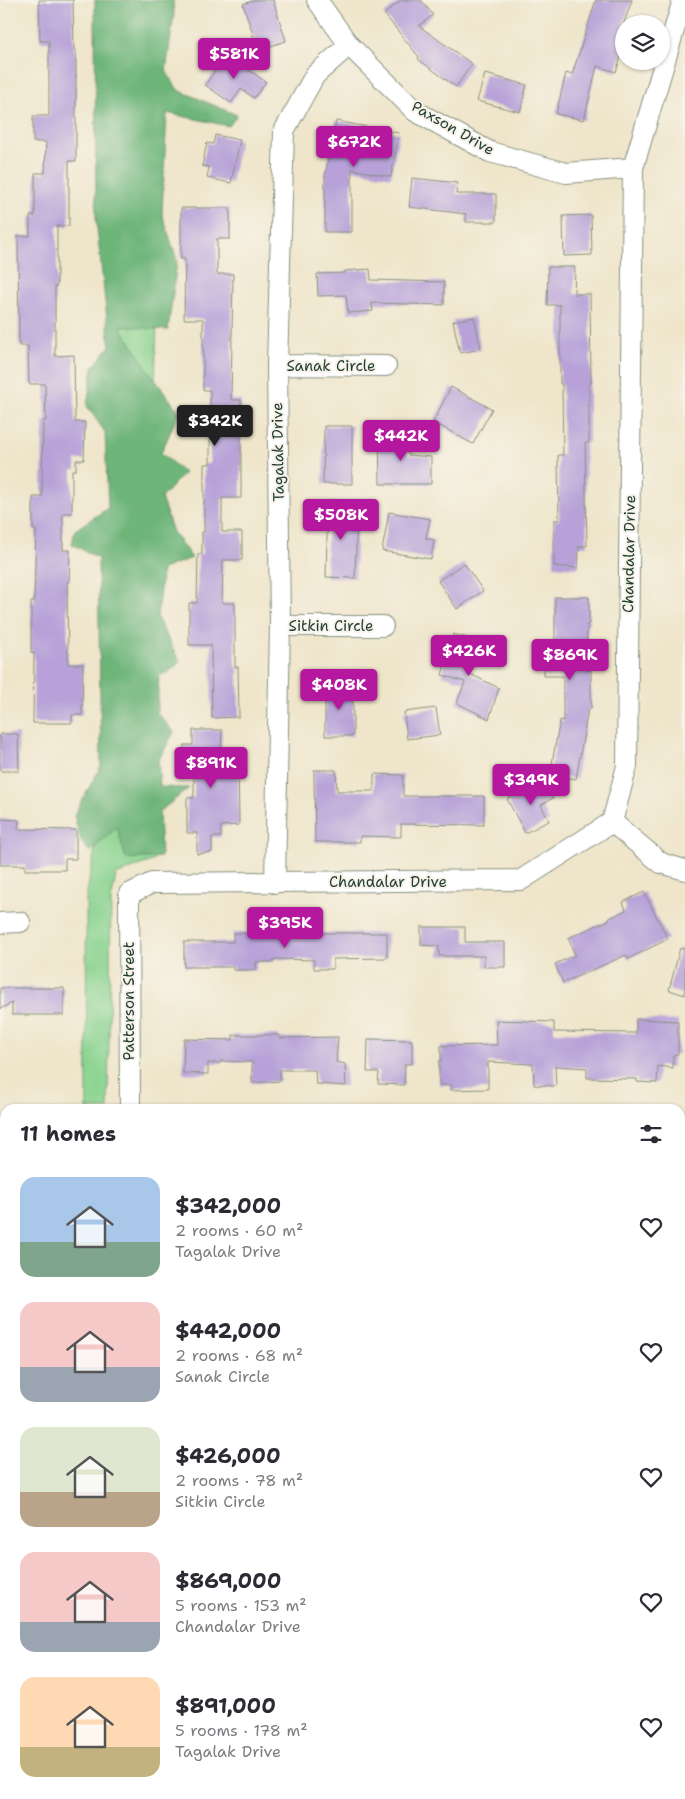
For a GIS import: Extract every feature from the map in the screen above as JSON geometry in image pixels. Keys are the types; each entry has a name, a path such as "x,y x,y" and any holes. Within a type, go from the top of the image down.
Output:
{"street":[{"name":"Paxson Drive","path":"316,0 349,45 415,110 490,152 566,174 633,168"},
{"name":"Chandalar Drive","path":"129,894 152,883 521,880 612,822 627,766 633,168 684,0"},
{"name":"Tagalak Drive","path":"275,883 280,626 277,365 284,131 316,74 349,45"},
{"name":"Sanak Circle","path":"277,365 386,366"},
{"name":"Sitkin Circle","path":"280,626 382,626"},
{"path":"612,822 661,863 685,870"},
{"name":"Patterson Street","path":"129,894 130,1104"},
{"path":"0,923 20,922"}],"green space":[{"path":"95,0 173,0 174,14 166,71 178,90 237,115 229,126 167,113 162,213 177,261 168,330 120,326 148,370 179,412 161,453 184,473 161,498 173,532 192,558 162,569 157,618 180,662 168,673 159,675 157,713 174,732 158,761 160,787 189,788 159,812 161,857 126,859 117,827 90,852 81,842 74,815 101,766 98,558 72,544 75,530 108,508 105,432 87,406 93,367 110,346 96,219"},
{"path":"115,0 164,80 153,456 152,767 154,860 116,875 111,901 108,1104 87,1104 86,898 115,739"}],"building":[{"path":"39,0 73,0 74,50 76,50 76,161 69,161 69,226 57,226 57,286 55,286 55,356 74,355 75,422 85,422 84,460 76,460 76,470 72,470 72,513 63,513 63,550 70,550 69,582 67,582 68,664 83,664 82,715 72,715 72,723 33,723 34,653 31,653 31,602 34,602 36,530 33,530 33,497 42,497 43,421 46,421 45,384 29,384 28,346 19,346 18,236 30,236 30,216 35,216 35,173 45,173 46,142 33,142 33,116 49,116 49,41 40,41"},
{"path":"255,0 273,0 286,41 258,50 243,4"},
{"path":"401,0 421,0 433,15 419,26 472,64 456,87 418,59 419,57 384,14"},
{"path":"596,0 632,0 627,15 615,15 616,72 597,66 584,120 556,114 566,73 572,75"},
{"path":"227,54 266,82 254,98 241,89 231,103 205,85"},
{"path":"485,74 527,85 520,112 477,101"},
{"path":"336,121 399,133 391,177 352,169 352,232 325,232 325,176"},
{"path":"215,135 240,140 231,183 207,178 209,167 202,166 207,143 213,144"},
{"path":"412,178 458,183 456,194 496,194 496,222 466,222 466,214 409,207"},
{"path":"181,208 230,208 230,239 217,239 217,274 233,274 231,400 241,400 241,498 222,498 222,532 242,532 242,560 223,560 222,603 235,603 235,667 238,667 239,717 212,718 211,645 189,645 189,603 197,603 198,554 202,554 202,532 204,532 204,464 210,464 210,390 203,390 203,319 184,319 185,259 181,259"},
{"path":"591,215 592,255 564,256 563,216"},
{"path":"548,267 575,267 574,294 590,294 591,384 589,384 589,443 585,443 587,546 579,546 578,568 554,566 554,520 559,520 558,455 563,455 562,384 560,384 560,305 547,305"},
{"path":"370,269 371,280 444,282 444,305 372,303 373,311 348,313 346,295 318,296 317,274 345,273 345,271"},
{"path":"474,317 481,349 460,353 453,321"},
{"path":"451,387 492,409 473,444 433,422"},
{"path":"324,426 352,426 352,484 323,484"},
{"path":"379,432 407,432 408,455 431,457 431,484 380,484"},
{"path":"328,502 352,506 352,513 357,513 355,578 326,577"},
{"path":"389,512 430,519 426,538 434,540 431,559 382,551"},
{"path":"464,563 483,591 457,609 438,581"},
{"path":"555,597 589,597 586,670 591,670 591,709 588,709 576,779 550,774 560,720 563,721 563,676 544,676 544,649 555,650"},
{"path":"453,634 478,641 468,673 499,688 489,719 457,703 465,682 442,675"},
{"path":"325,686 353,686 353,736 325,736"},
{"path":"436,708 440,735 407,739 404,712"},
{"path":"193,730 222,730 221,757 238,757 239,825 221,826 221,837 212,837 212,852 197,854 197,833 187,833 187,798 194,798 194,767 184,767 184,745 193,745"},
{"path":"0,734 18,734 19,771 0,771"},
{"path":"314,770 336,770 337,791 374,791 374,774 403,775 403,796 484,796 484,825 401,824 401,837 360,836 360,842 315,842"},
{"path":"543,780 553,798 541,805 549,821 525,833 507,799"},
{"path":"0,819 19,820 18,829 76,830 76,859 65,859 65,870 25,870 25,865 0,865"},
{"path":"644,892 668,939 628,959 626,955 563,983 555,964 575,955 568,938 609,920 626,910 623,902"},
{"path":"421,927 465,927 465,942 505,942 505,967 484,967 484,956 439,956 439,946 421,945"},
{"path":"233,933 387,933 387,958 333,959 333,969 314,969 314,960 274,959 274,962 256,962 256,970 233,970 233,967 184,967 184,942 233,942"},
{"path":"680,948 685,949 685,995 669,990"},
{"path":"0,988 64,988 64,1015 12,1015 12,1003 0,1009"},
{"path":"636,1019 678,1021 678,1054 673,1055 673,1068 658,1066 657,1083 637,1082 637,1079 587,1078 587,1068 555,1066 556,1086 534,1085 533,1064 488,1062 488,1089 451,1090 451,1085 439,1085 441,1046 497,1045 496,1020 554,1022 554,1032 636,1033"},
{"path":"233,1035 279,1035 279,1038 338,1037 336,1062 345,1064 346,1086 316,1084 315,1070 280,1070 280,1081 252,1083 252,1062 221,1061 221,1063 208,1063 208,1074 183,1073 184,1039 233,1040"},
{"path":"368,1039 412,1040 412,1064 405,1064 404,1085 378,1084 379,1072 367,1072"}]}
